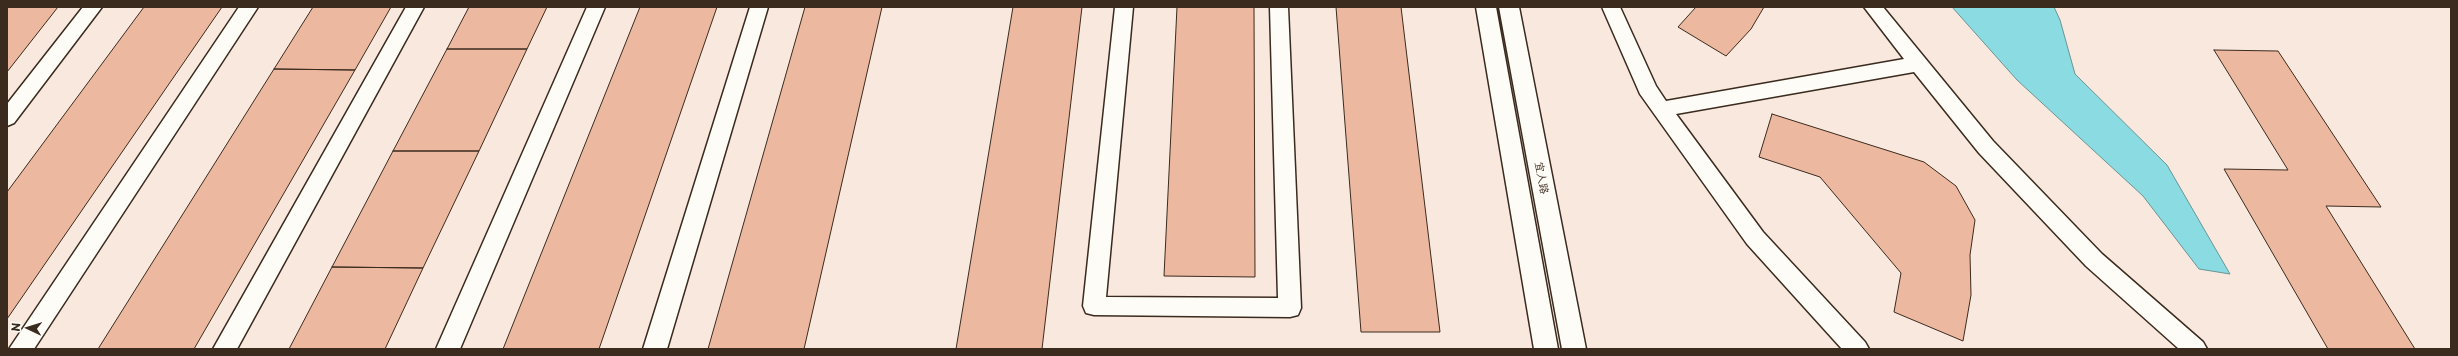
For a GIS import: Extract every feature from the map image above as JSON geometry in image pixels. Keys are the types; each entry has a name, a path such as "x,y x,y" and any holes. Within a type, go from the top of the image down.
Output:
{"street":[{"path":"1486,7 1546,349"},
{"name":"宜人路","path":"1509,7 1574,349"}],"lane":[{"path":"7,118 93,7"},
{"path":"22,349 249,7"},
{"path":"225,349 415,7"},
{"path":"448,349 596,7"},
{"path":"655,349 759,7"},
{"path":"1124,7 1094,306 1290,308 1279,7"},
{"path":"1611,7 1647,89 1756,238 1857,349"},
{"path":"1873,7 1986,147 2094,260 2195,349"},
{"path":"1662,109 1919,64"}],"water":[{"path":"1952,7 2054,7 2060,20 2075,74 2167,165 2230,274 2199,269 2143,196 2017,80"}],"building":[{"path":"7,7 58,7 7,72"},
{"path":"144,7 222,7 7,319 7,192"},
{"path":"313,7 391,7 355,70 274,69"},
{"path":"469,7 547,7 527,49 447,49"},
{"path":"640,7 717,7 599,349 503,349"},
{"path":"805,7 882,7 804,349 708,349"},
{"path":"1013,7 1082,7 1042,349 956,349"},
{"path":"1177,7 1254,7 1255,277 1164,276"},
{"path":"1336,7 1401,7 1440,332 1361,332"},
{"path":"1696,7 1764,7 1751,29 1726,56 1678,27"},
{"path":"447,49 527,49 479,151 393,151"},
{"path":"2214,50 2278,51 2381,207 2326,206 2415,349 2328,349 2224,169 2288,170"},
{"path":"274,69 355,70 194,349 98,349"},
{"path":"1772,114 1924,162 1956,186 1975,220 1970,255 1971,295 1963,341 1894,312 1901,273 1820,177 1759,157"},
{"path":"393,151 479,151 423,268 332,267"},
{"path":"332,267 423,268 385,349 289,349"}]}
